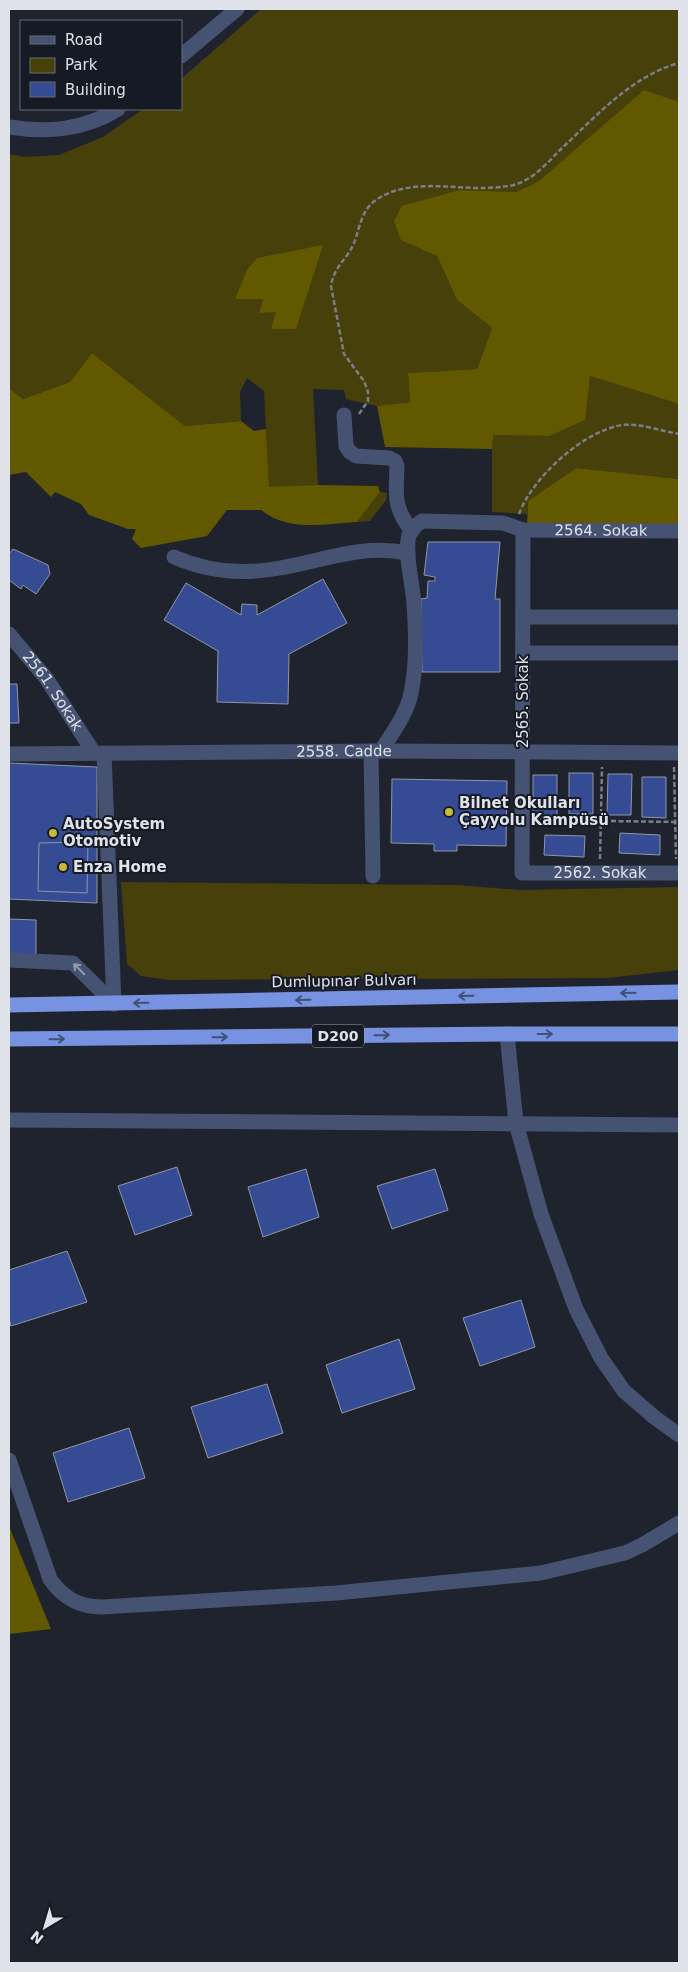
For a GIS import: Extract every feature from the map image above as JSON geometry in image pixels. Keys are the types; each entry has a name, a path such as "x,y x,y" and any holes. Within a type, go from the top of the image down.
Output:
{"highway":[{"name":"Dumlupınar Bulvarı","path":"9,1005 679,992"},
{"name":"D200","path":"9,1039 507,1034 676,1035"}],"street":[{"path":"182,55 237,9"},
{"path":"9,127 37,130 66,129 94,122 116,110"},
{"path":"344,415 346,446 350,452 356,456 389,458 395,461 397,466 397,506 403,520 412,531 409,536 408,553 415,632 412,689 403,715 376,751 373,876"},
{"name":"2564. Sokak","path":"412,531 422,521 503,523 518,529 679,531"},
{"name":"2565. Sokak","path":"518,529 523,617 522,873"},
{"path":"174,557 216,570 245,572 279,569 353,551 386,550 408,553"},
{"path":"523,617 679,617"},
{"name":"2561. Sokak","path":"9,634 49,683 99,753"},
{"path":"523,653 679,653"},
{"name":"2558. Cadde","path":"9,754 376,751 676,753"},
{"path":"99,753 114,1004"},
{"name":"2562. Sokak","path":"522,873 678,874"},
{"path":"9,960 73,963 114,1004"},
{"path":"507,1034 516,1123 551,1243 576,1309 601,1358 624,1391 654,1417 679,1435"},
{"path":"9,1120 679,1125"},
{"path":"9,1460 50,1579 62,1594 76,1603 85,1606 102,1607 336,1592 541,1573 625,1553 679,1523"}],"path":[{"path":"346,434 368,401 368,392 364,381 344,354 331,286 333,275 348,256 355,242 360,221 374,201 388,194 423,186 468,189 511,187 526,180 540,170 632,86 666,66 679,63"},
{"path":"518,529 521,508 530,492 547,472 582,441 622,425 679,434"},
{"path":"600,873 602,753"},
{"path":"676,753 678,874"},
{"path":"522,820 677,822"}],"green space":[{"path":"261,9 679,9 679,102 644,91 539,181 516,192 460,190 401,239 437,256 457,300 492,328 477,369 408,373 410,402 377,406 346,399 344,390 313,389 318,485 269,488 264,391 247,378 240,392 241,421 185,426 92,353 70,382 23,399 9,388 9,154 24,157 59,155 103,137 142,110 182,110 182,78","holes":["323,245 259,313 263,299 235,299"]},
{"path":"590,376 679,404 679,479 576,468 528,501 527,514 492,512 492,435 549,436"},
{"path":"380,492 387,493 386,500 370,521 357,522"},
{"path":"121,882 456,885 520,890 679,887 679,970 607,978 170,980 141,976 127,964"}],"shaded area":[{"path":"644,90 679,102 679,404 590,376 585,420 549,436 493,435 492,449 385,447 377,406 410,402 408,373 477,369 492,328 457,300 437,256 401,240 394,221 402,206 460,190 516,192 539,181"},
{"path":"323,245 296,329 271,329 276,312 259,313 263,299 235,299 247,270 257,258"},
{"path":"92,353 185,426 241,421 254,431 266,429 269,487 318,485 378,486 380,492 357,522 320,525 295,524 272,517 261,510 227,510 207,536 141,548 132,539 136,529 128,529 89,515 81,504 55,492 51,497 26,472 9,475 9,388 23,399 70,382"},
{"path":"576,468 679,479 679,524 527,526 528,501"},
{"path":"9,1526 51,1629 9,1634"}],"building":[{"path":"428,542 500,542 495,599 500,599 500,672 422,672 421,599 427,598 428,581 435,581 435,577 424,575"},
{"path":"13,549 48,565 50,574 36,594 23,585 21,589 9,580 9,554"},
{"path":"323,579 347,623 289,654 288,704 217,702 218,651 164,620 186,583 241,615 242,604 257,605 257,615"},
{"path":"9,684 17,684 19,723 9,723"},
{"name":"AutoSystem Otomotiv","path":"9,763 97,767 97,903 9,899"},
{"path":"569,773 593,773 593,814 569,814"},
{"path":"608,774 632,774 631,815 607,815"},
{"path":"533,775 557,775 557,816 533,816"},
{"path":"642,777 666,777 666,818 642,817"},
{"name":"Bilnet Okulları Çayyolu Kampüsü","path":"392,779 507,781 506,846 457,845 457,851 434,851 434,844 391,843"},
{"path":"620,833 660,835 660,855 619,853"},
{"path":"545,835 585,836 584,857 544,855"},
{"name":"Enza Home","path":"88,842 87,893 38,891 39,843"},
{"path":"9,919 36,920 36,957 9,956"},
{"path":"177,1167 192,1215 135,1235 118,1186"},
{"path":"306,1169 319,1217 263,1237 248,1187"},
{"path":"435,1169 448,1210 392,1229 377,1186"},
{"path":"67,1251 87,1302 11,1326 9,1319 9,1270"},
{"path":"521,1300 535,1347 480,1366 463,1318"},
{"path":"399,1339 415,1389 342,1413 326,1365"},
{"path":"267,1384 283,1433 208,1458 191,1407"},
{"path":"129,1428 145,1478 68,1502 53,1453"}],"place":[{"name":"Bilnet Okulları Çayyolu Kampüsü","path":"449,812"},
{"name":"AutoSystem Otomotiv","path":"53,833"},
{"name":"Enza Home","path":"63,867"}]}
